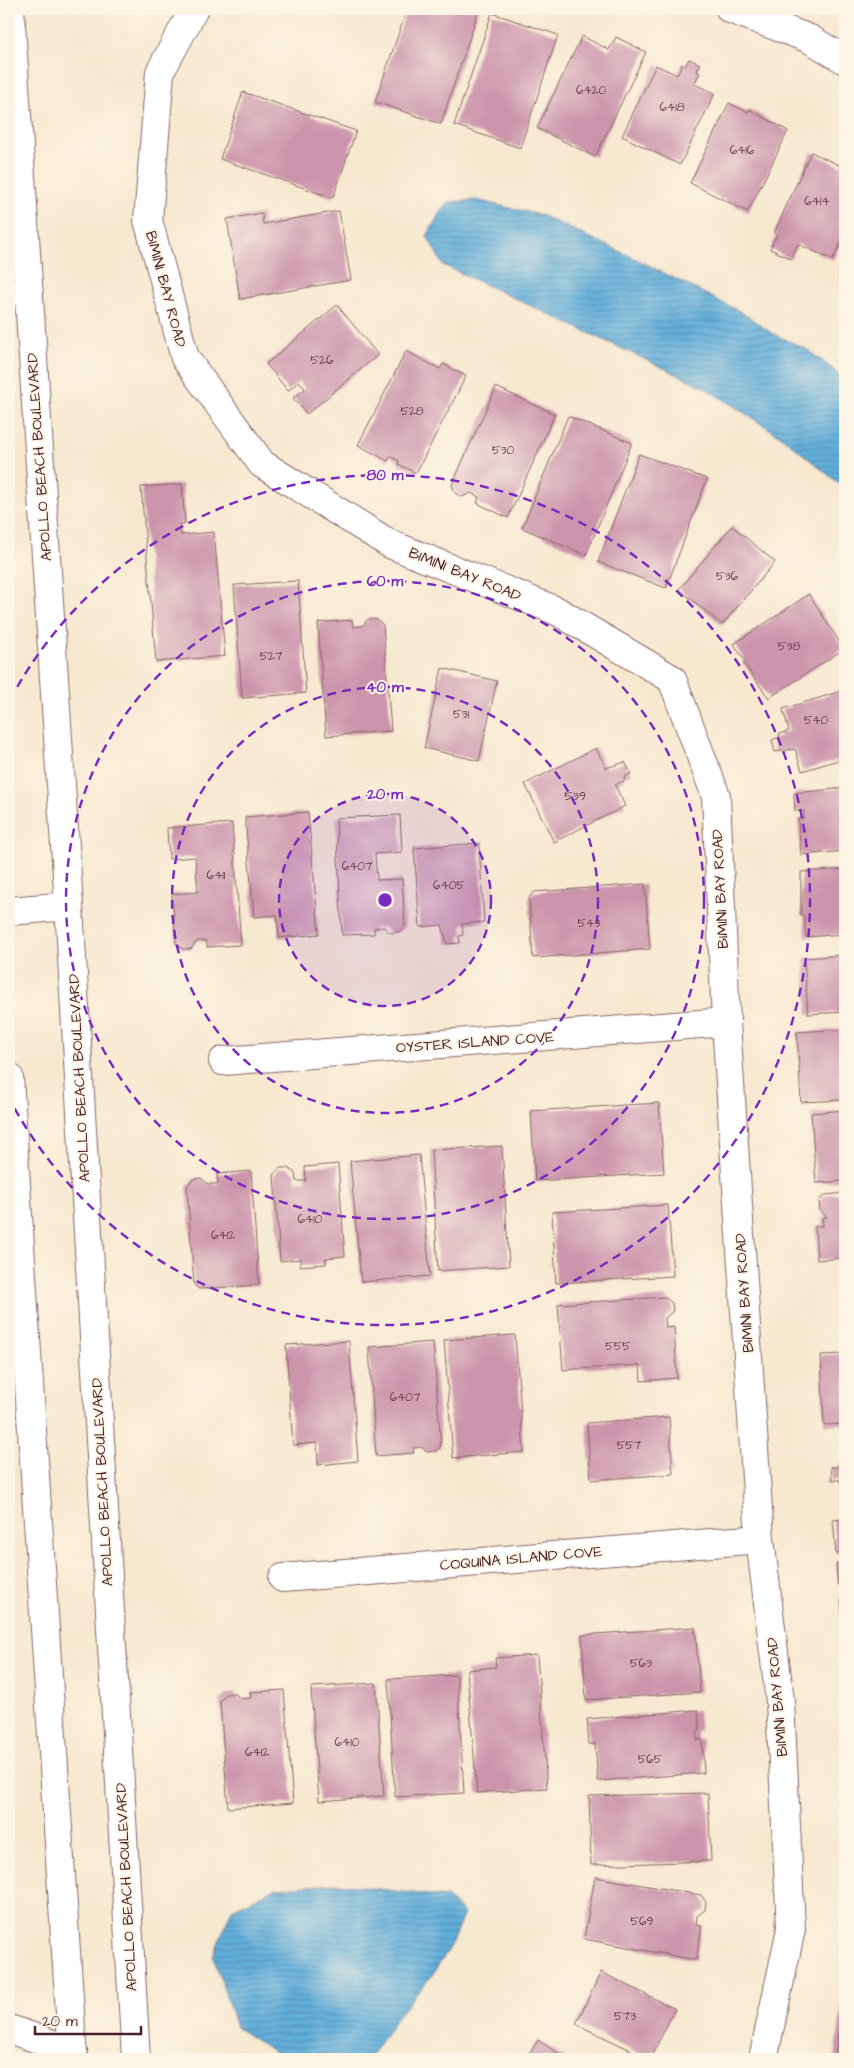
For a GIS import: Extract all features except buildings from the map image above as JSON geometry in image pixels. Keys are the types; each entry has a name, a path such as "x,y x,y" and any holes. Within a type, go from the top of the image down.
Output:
{"street":[{"name":"APOLLO BEACH BOULEVARD","path":"10,9 14,168 69,906 136,2059"},
{"name":"BIMINI BAY ROAD","path":"194,9 160,72 148,220 185,358 262,464 390,544 557,611 672,680 716,796 726,1022 760,1539 780,1701 791,1929 763,2059"},
{"path":"730,9 810,39 845,60"},
{"path":"9,911 69,906"},
{"name":"OYSTER ISLAND COVE","path":"223,1061 726,1022"},
{"path":"9,1077 79,2057 9,2029"},
{"name":"COQUINA ISLAND COVE","path":"282,1578 760,1539"}],"water":[{"path":"476,200 541,215 630,256 741,312 772,333 808,350 845,379 845,492 842,486 782,437 702,386 443,265 427,236 439,214 450,202"},
{"path":"338,1884 446,1897 464,1913 450,1948 430,1978 399,2014 369,2059 284,2059 236,2027 213,1956 232,1909 276,1888"}]}
